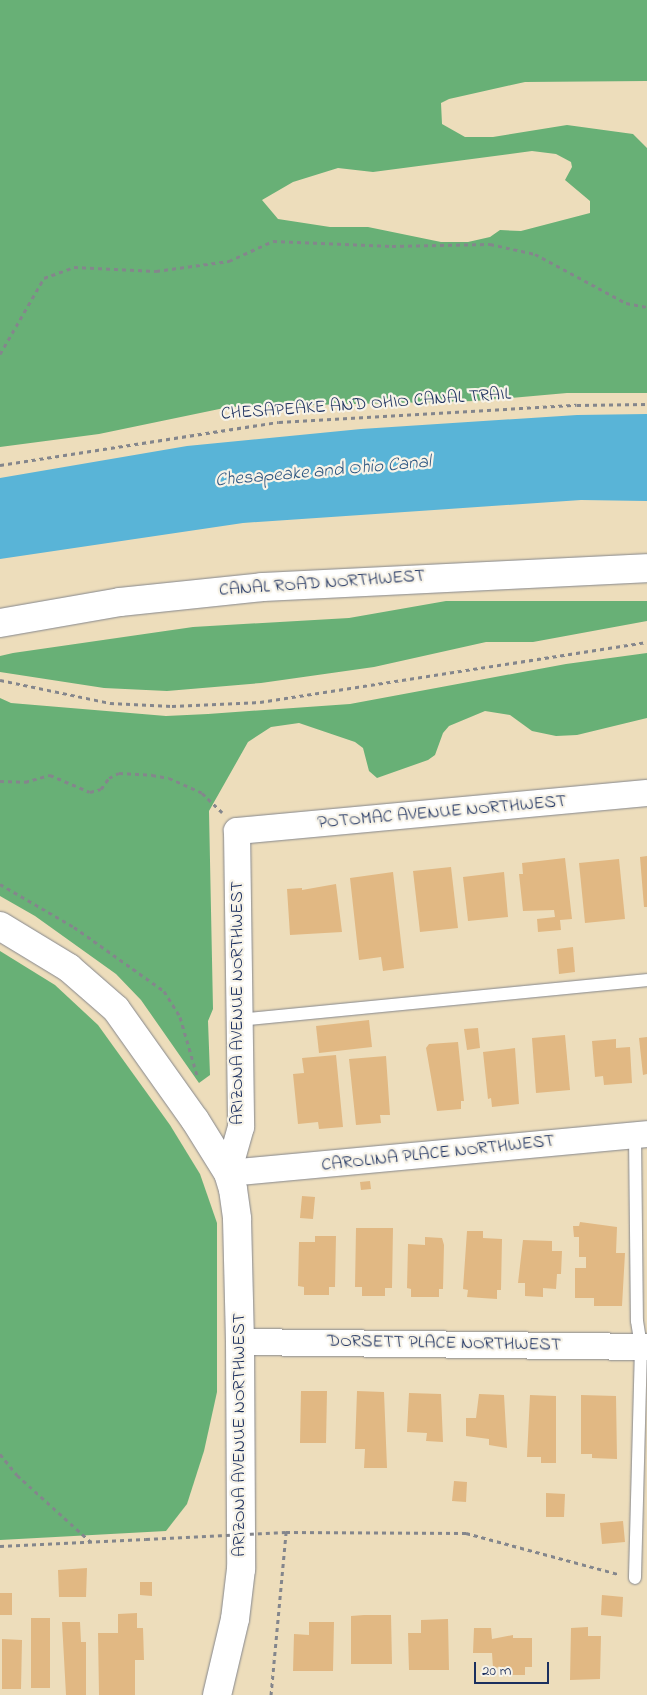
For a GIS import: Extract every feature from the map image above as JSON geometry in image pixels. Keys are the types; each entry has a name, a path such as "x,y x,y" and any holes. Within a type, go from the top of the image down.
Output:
{"main road":[{"name":"CANAL ROAD NORTHWEST","path":"0,623 130,601 262,587 647,568"},
{"name":"ARIZONA AVENUE NORTHWEST","path":"0,926 49,954 110,1003 196,1120 228,1174 237,1204 240,1342 240,1577 235,1619 217,1695"}],"street":[{"name":"POTOMAC AVENUE NORTHWEST","path":"232,824 647,793"},
{"name":"ARIZONA AVENUE NORTHWEST","path":"228,1174 241,1126 232,824"},
{"name":"CAROLINA PLACE NORTHWEST","path":"228,1174 641,1134"},
{"name":"DORSETT PLACE NORTHWEST","path":"240,1342 644,1347"}],"lane":[{"path":"239,1020 647,980"},
{"path":"636,1578 644,1347 638,1321 641,1134"}],"path":[{"path":"0,354 44,278 74,267 156,271 229,261 273,241 392,246 490,244 534,254 626,303 647,307"},
{"name":"CHESAPEAKE AND OHIO CANAL TRAIL","path":"0,465 279,422 538,407 647,404"},
{"path":"0,680 110,703 172,706 260,702 647,642"},
{"path":"0,781 25,782 50,775 90,792 101,789 108,778 119,773 152,775 168,778 202,793 232,824"},
{"path":"0,1454 17,1475 91,1542"},
{"path":"0,1546 286,1532 466,1533 636,1578"},
{"path":"271,1695 286,1532"}],"green space":[{"path":"0,0 647,0 647,81 525,82 449,99 441,103 442,124 465,137 493,137 567,125 633,134 647,148 647,393 567,393 475,401 229,407 99,434 0,447","holes":["532,151 556,154 571,162 572,167 565,180 590,201 590,213 521,231 500,230 490,237 468,242 441,242 368,227 330,227 278,219 262,200 293,182 338,168 373,172"]},
{"path":"446,601 647,601 647,621 533,642 486,642 374,667 261,683 167,691 104,688 0,672 0,656 13,653 193,627 349,618"},
{"path":"647,653 647,718 577,735 556,736 532,731 510,715 485,711 449,726 443,733 435,755 428,760 377,778 369,771 363,748 355,742 299,723 271,727 248,742 209,811 213,1009 208,1021 210,1075 199,1083 141,1000 116,974 35,916 0,896 0,698 11,703 166,716 208,714 350,704 566,664"},
{"path":"0,951 55,985 98,1025 170,1125 200,1174 217,1223 217,1392 204,1451 187,1504 166,1531 0,1540"}],"water":[{"name":"Chesapeake and Ohio Canal","path":"647,414 647,501 581,500 243,523 0,559 0,478 187,446 361,429 577,415"}],"building":[{"path":"647,856 647,907 644,907 640,857"},
{"path":"565,858 572,919 560,920 561,930 538,932 537,919 555,917 554,910 523,911 519,874 523,874 522,863"},
{"path":"619,859 625,919 585,923 579,863"},
{"path":"451,867 458,928 420,932 413,871"},
{"path":"393,872 404,968 383,971 381,957 359,960 350,878"},
{"path":"504,872 508,917 468,921 463,877"},
{"path":"336,884 342,932 290,935 287,889 302,888 302,890"},
{"path":"573,947 575,972 559,974 557,949"},
{"path":"369,1020 372,1047 319,1053 316,1026"},
{"path":"478,1028 480,1048 467,1050 464,1029"},
{"path":"565,1035 570,1090 536,1093 532,1038"},
{"path":"647,1037 647,1074 643,1075 639,1038"},
{"path":"616,1039 616,1048 630,1047 632,1083 604,1085 603,1076 595,1077 592,1041"},
{"path":"458,1042 464,1101 461,1101 461,1109 437,1111 426,1048 429,1044"},
{"path":"515,1048 519,1104 492,1107 491,1098 488,1099 483,1052"},
{"path":"336,1055 343,1127 319,1129 318,1122 298,1124 293,1074 304,1073 302,1058"},
{"path":"386,1056 390,1115 380,1115 381,1123 356,1125 349,1059"},
{"path":"370,1181 371,1189 361,1190 360,1182"},
{"path":"302,1196 315,1197 313,1219 300,1218"},
{"path":"580,1222 617,1227 616,1253 625,1253 622,1306 594,1306 594,1298 575,1298 575,1268 586,1268 586,1257 579,1257 579,1237 574,1237 573,1226 579,1226"},
{"path":"356,1228 393,1228 392,1288 385,1288 385,1296 362,1296 362,1287 355,1287"},
{"path":"467,1231 483,1231 483,1238 502,1239 501,1290 497,1290 497,1299 467,1297 468,1290 463,1289"},
{"path":"315,1236 336,1236 335,1287 329,1287 329,1295 304,1295 304,1287 298,1286 299,1242 315,1242"},
{"path":"425,1237 442,1238 444,1245 443,1289 439,1289 439,1297 411,1297 411,1289 407,1288 408,1244 425,1245"},
{"path":"523,1240 552,1241 552,1251 562,1251 561,1274 557,1274 556,1289 543,1288 543,1297 525,1296 525,1283 518,1283"},
{"path":"301,1391 327,1391 326,1443 300,1443"},
{"path":"357,1391 384,1392 387,1468 364,1468 365,1449 355,1449"},
{"path":"409,1393 441,1394 443,1442 426,1441 427,1433 407,1432"},
{"path":"479,1394 504,1395 507,1448 489,1445 489,1439 466,1436 466,1418 476,1418"},
{"path":"530,1395 556,1396 556,1463 541,1463 541,1457 527,1457"},
{"path":"581,1395 616,1396 617,1459 592,1458 592,1454 581,1454"},
{"path":"454,1481 467,1482 466,1502 452,1501"},
{"path":"546,1493 565,1494 564,1517 546,1517"},
{"path":"623,1521 625,1542 602,1544 600,1523"},
{"path":"87,1568 86,1597 59,1597 58,1570"},
{"path":"140,1582 152,1582 152,1596 140,1595"},
{"path":"0,1593 12,1593 12,1615 0,1615"},
{"path":"602,1595 623,1597 622,1617 601,1615"},
{"path":"137,1613 137,1628 143,1628 144,1660 135,1660 135,1695 99,1695 98,1633 118,1633 118,1614"},
{"path":"391,1615 392,1664 351,1664 351,1616"},
{"path":"31,1618 50,1618 50,1688 31,1688"},
{"path":"448,1619 449,1670 409,1670 408,1633 421,1633 421,1620"},
{"path":"62,1622 80,1622 81,1642 86,1642 86,1695 66,1695"},
{"path":"309,1622 334,1622 333,1671 293,1671 294,1634 309,1635"},
{"path":"588,1627 588,1636 601,1636 600,1679 570,1680 571,1628"},
{"path":"474,1628 491,1628 492,1639 513,1635 513,1638 532,1638 532,1667 525,1667 525,1675 501,1675 501,1667 493,1668 492,1653 473,1653"},
{"path":"2,1639 22,1640 21,1689 2,1689"}]}
